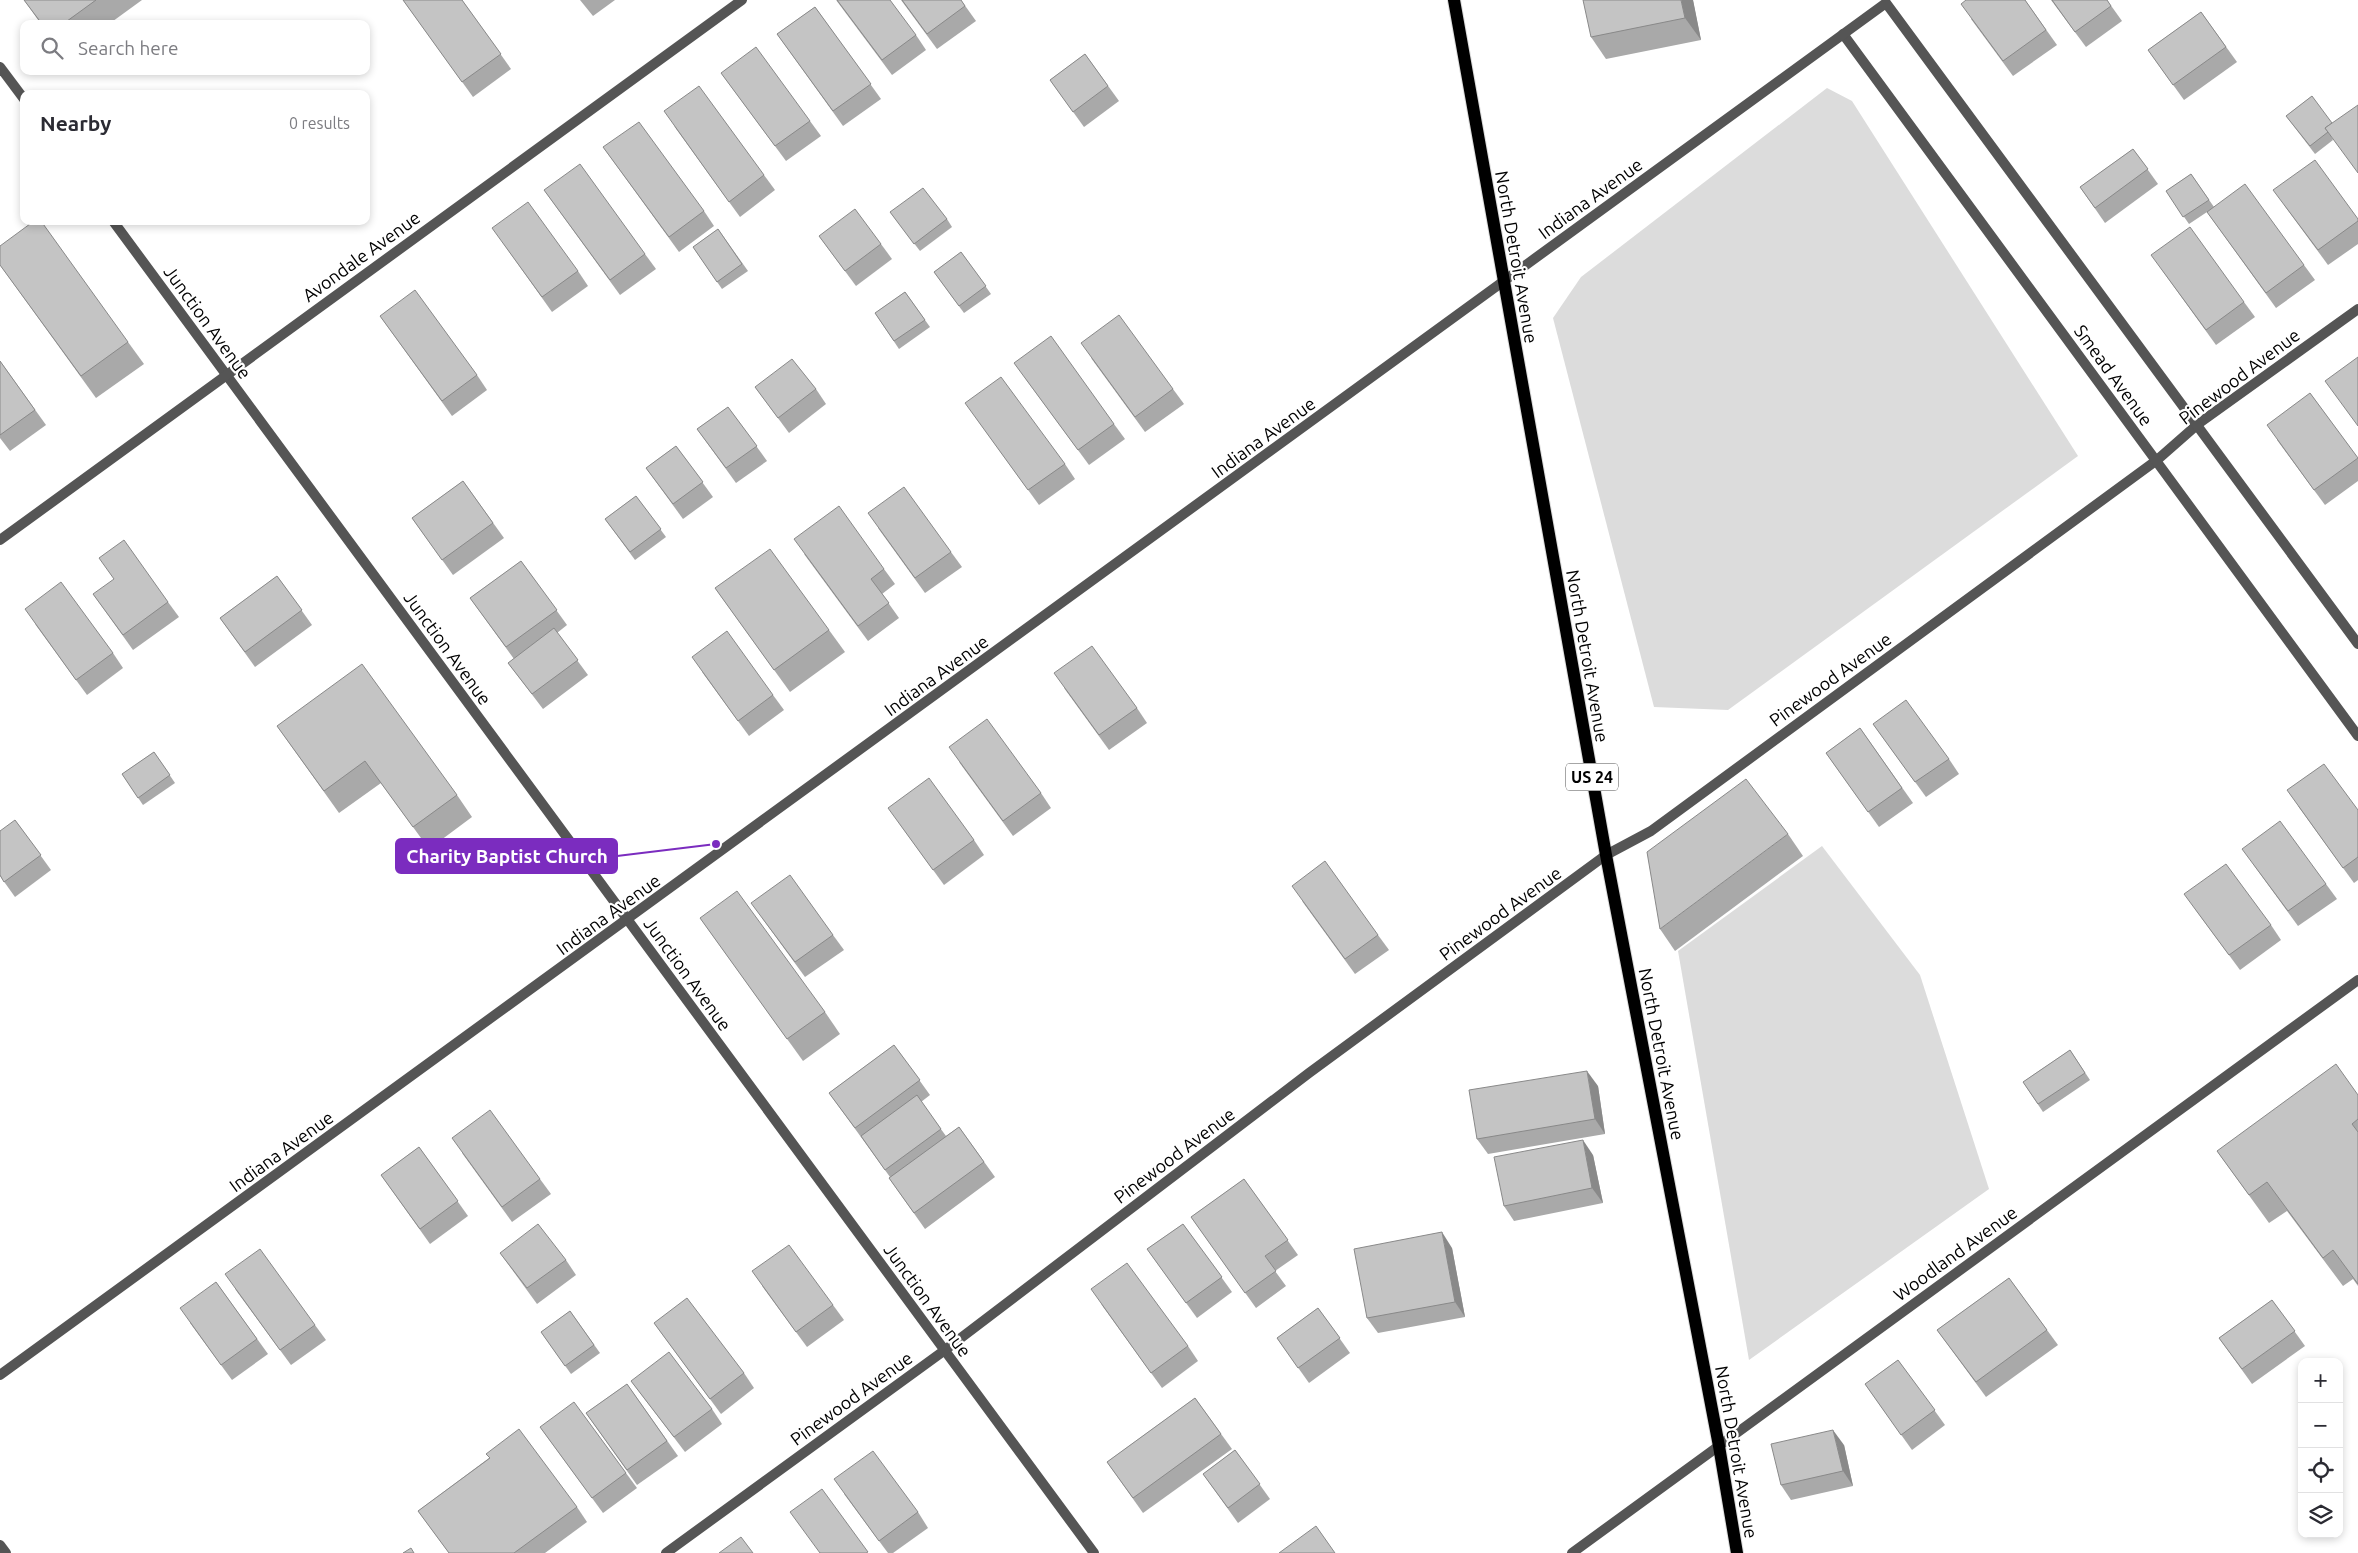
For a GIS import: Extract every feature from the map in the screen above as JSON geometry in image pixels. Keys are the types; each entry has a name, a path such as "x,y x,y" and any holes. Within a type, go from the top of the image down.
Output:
{"main road":[{"name":"North Detroit Avenue","path":"1454,0 1606,856 1719,1446 1737,1553"}],"street":[{"name":"Avondale Avenue","path":"0,540 742,0"},
{"name":"Indiana Avenue","path":"0,1375 628,920 1888,1"},
{"path":"1888,1 2358,644"},
{"name":"Smead Avenue","path":"1843,34 2358,736"},
{"path":"0,67 20,94"},
{"name":"Junction Avenue","path":"117,225 1094,1553"},
{"name":"Pinewood Avenue","path":"666,1553 944,1350 1309,1074 1606,856 1651,831 2157,460 2198,424 2358,309"},
{"name":"Woodland Avenue","path":"1572,1553 2358,980"},
{"path":"0,1545 6,1553"}],"shaded area":[{"path":"1827,88 1852,101 2078,456 1728,710 1654,707 1553,318 1581,277"},
{"path":"1822,846 1920,975 1989,1189 1749,1360 1678,951"}],"building":[{"path":"24,0 96,0 68,20 39,20"},
{"path":"403,0 462,0 501,54 462,82"},
{"path":"837,0 890,0 916,35 882,60"},
{"path":"902,0 961,0 965,6 927,34"},
{"path":"1583,0 1681,0 1685,18 1591,37"},
{"path":"1966,0 2025,0 2046,30 2003,61 1961,4"},
{"path":"2052,0 2107,0 2111,6 2075,32"},
{"path":"815,7 871,84 833,111 777,34"},
{"path":"2201,12 2226,47 2173,85 2148,50"},
{"path":"756,47 810,121 775,146 721,73"},
{"path":"1085,54 1108,86 1073,112 1050,80"},
{"path":"699,86 764,175 729,202 664,111"},
{"path":"2312,96 2332,123 2325,128 2328,132 2310,146 2286,116"},
{"path":"2358,105 2358,173 2325,128"},
{"path":"639,122 704,211 669,237 603,147"},
{"path":"2133,149 2148,169 2095,208 2080,187"},
{"path":"2315,160 2358,219 2358,221 2318,250 2273,190"},
{"path":"580,164 645,254 610,280 544,190"},
{"path":"2191,174 2209,200 2183,217 2166,191"},
{"path":"2245,184 2304,265 2266,293 2207,212"},
{"path":"923,188 947,219 914,244 890,212"},
{"path":"528,202 578,271 542,297 492,228"},
{"path":"855,209 881,244 845,271 819,236"},
{"path":"29,225 44,225 128,342 81,376 0,265 0,246"},
{"path":"2190,227 2244,302 2206,330 2151,255"},
{"path":"718,229 742,264 717,282 693,247"},
{"path":"961,252 986,286 959,306 934,272"},
{"path":"415,290 477,375 442,401 380,316"},
{"path":"905,292 925,320 894,341 875,313"},
{"path":"1119,315 1173,389 1135,417 1081,343"},
{"path":"1051,336 1114,424 1078,450 1014,363"},
{"path":"2358,357 2358,426 2325,381"},
{"path":"792,359 816,389 778,418 755,387"},
{"path":"0,361 35,410 0,435"},
{"path":"1001,377 1065,464 1028,490 965,403"},
{"path":"2310,393 2358,458 2314,490 2267,425"},
{"path":"728,407 757,446 726,468 697,429"},
{"path":"676,446 703,482 673,504 646,468"},
{"path":"463,481 493,523 442,560 412,518"},
{"path":"904,487 951,552 915,578 868,513"},
{"path":"636,496 661,529 630,552 605,519"},
{"path":"839,506 884,569 871,579 889,603 858,626 794,539"},
{"path":"124,540 168,602 123,635 93,594 114,579 99,558"},
{"path":"770,549 829,630 774,670 715,588"},
{"path":"521,561 557,610 506,647 470,598"},
{"path":"277,576 302,610 245,652 220,618"},
{"path":"61,582 113,653 76,680 25,609"},
{"path":"554,628 578,660 532,694 508,663"},
{"path":"727,631 773,695 738,721 692,657"},
{"path":"1092,646 1137,708 1099,735 1054,673"},
{"path":"362,664 457,795 413,827 365,761 324,791 277,726"},
{"path":"1906,700 1949,759 1915,782 1873,724"},
{"path":"987,719 1041,793 1003,821 949,747"},
{"path":"1860,728 1902,788 1868,812 1826,753"},
{"path":"154,752 170,775 138,798 122,774"},
{"path":"2324,764 2358,810 2358,857 2343,868 2287,790"},
{"path":"929,778 974,840 933,870 888,808"},
{"path":"1746,779 1788,834 1660,929 1647,852"},
{"path":"15,820 41,855 4,882 0,875 0,831"},
{"path":"2280,821 2326,884 2288,911 2242,849"},
{"path":"1325,861 1378,935 1345,959 1292,886"},
{"path":"2226,864 2271,925 2229,955 2184,894"},
{"path":"790,875 833,935 795,962 751,903"},
{"path":"737,891 825,1012 787,1039 700,918"},
{"path":"894,1045 920,1080 855,1128 829,1093"},
{"path":"2070,1050 2085,1073 2038,1104 2023,1082"},
{"path":"2336,1064 2358,1095 2358,1119 2352,1124 2358,1132 2358,1284 2333,1250 2323,1258 2267,1182 2249,1195 2217,1151"},
{"path":"1587,1071 1595,1119 1477,1139 1469,1090"},
{"path":"917,1095 941,1129 885,1170 861,1136"},
{"path":"490,1110 540,1179 502,1207 452,1138"},
{"path":"959,1127 984,1162 914,1213 889,1178"},
{"path":"1583,1140 1592,1188 1504,1206 1494,1157"},
{"path":"419,1147 458,1201 420,1229 381,1175"},
{"path":"1244,1179 1288,1240 1265,1256 1276,1271 1245,1293 1191,1217"},
{"path":"538,1224 566,1260 527,1288 500,1253"},
{"path":"1183,1224 1222,1277 1186,1303 1147,1249"},
{"path":"1442,1232 1455,1302 1367,1318 1354,1249"},
{"path":"789,1245 833,1305 796,1332 752,1271"},
{"path":"260,1249 315,1325 280,1350 225,1274"},
{"path":"1127,1263 1188,1346 1151,1373 1091,1289"},
{"path":"2009,1278 2047,1330 1976,1382 1937,1330"},
{"path":"216,1282 257,1339 221,1365 180,1308"},
{"path":"687,1298 744,1373 710,1399 654,1323"},
{"path":"2272,1300 2295,1331 2242,1369 2219,1338"},
{"path":"1318,1308 1340,1338 1298,1368 1277,1338"},
{"path":"570,1311 594,1345 565,1366 541,1332"},
{"path":"669,1352 712,1409 674,1437 631,1381"},
{"path":"1898,1360 1935,1410 1901,1435 1865,1384"},
{"path":"627,1384 667,1441 627,1470 586,1413"},
{"path":"1195,1398 1221,1434 1133,1498 1107,1462"},
{"path":"574,1402 626,1473 592,1498 540,1427"},
{"path":"519,1429 577,1507 514,1553 449,1553 418,1511 490,1458 486,1454"},
{"path":"1833,1430 1843,1471 1781,1485 1771,1444"},
{"path":"1235,1450 1260,1484 1228,1508 1203,1474"},
{"path":"873,1451 918,1512 879,1541 834,1479"},
{"path":"822,1489 868,1552 820,1553 790,1512"},
{"path":"1316,1526 1335,1553 1279,1553"},
{"path":"741,1537 753,1553 719,1553"},
{"path":"411,1548 414,1553 403,1553"}],"place":[{"name":"Charity Baptist Church","path":"716,844"}]}
